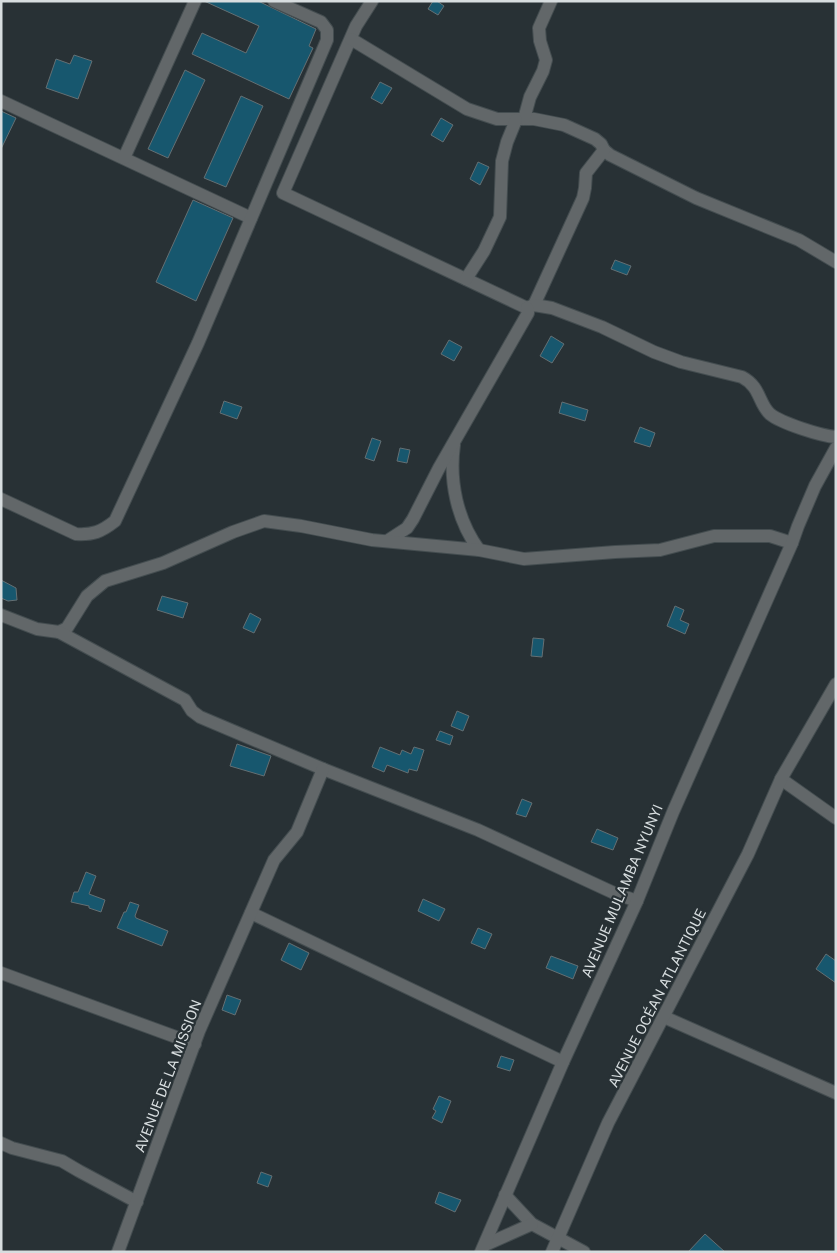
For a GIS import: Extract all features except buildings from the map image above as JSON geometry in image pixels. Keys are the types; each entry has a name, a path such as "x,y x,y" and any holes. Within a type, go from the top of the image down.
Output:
{"street":[{"path":"124,158 195,1"},
{"path":"1,500 76,534 89,535 106,528 115,521 198,343 328,34 321,22 274,1"},
{"path":"372,1 356,26 283,194 531,307 552,308 681,362 742,377 750,382 769,413 788,423 825,437 836,437"},
{"path":"466,279 488,244 500,217 502,161 507,142 520,120 543,70 546,60 540,41 539,28 551,1"},
{"path":"351,40 467,109 497,119 534,119 564,125 596,139 604,150 696,198 799,240 836,262"},
{"path":"1,102 251,218"},
{"path":"388,542 407,528 439,468 528,313 582,198 586,173 604,150"},
{"path":"455,442 453,456 456,497 462,522 479,550"},
{"name":"AVENUE MULAMBA NYUNYI","path":"483,1248 563,1062 637,902 677,803 792,543 815,486 836,448"},
{"path":"59,632 66,628 87,596 105,581 163,563 233,532 264,521 372,540 479,550 524,559 660,550 714,536 770,536 792,543"},
{"path":"1,615 37,628 59,632 185,700 192,711 200,717 323,769 478,830 637,902"},
{"name":"AVENUE OCÉAN ATLANTIQUE","path":"552,1252 608,1123 748,854 781,779 836,684"},
{"name":"AVENUE DE LA MISSION","path":"118,1252 199,1030 274,860 297,832 323,769"},
{"path":"781,779 836,818"},
{"path":"251,913 563,1062"},
{"path":"1,973 195,1044"},
{"path":"664,1017 836,1092"},
{"path":"1,1143 12,1148 62,1160 137,1202"},
{"path":"505,1195 532,1224 584,1252"},
{"path":"483,1248 532,1224"}]}
